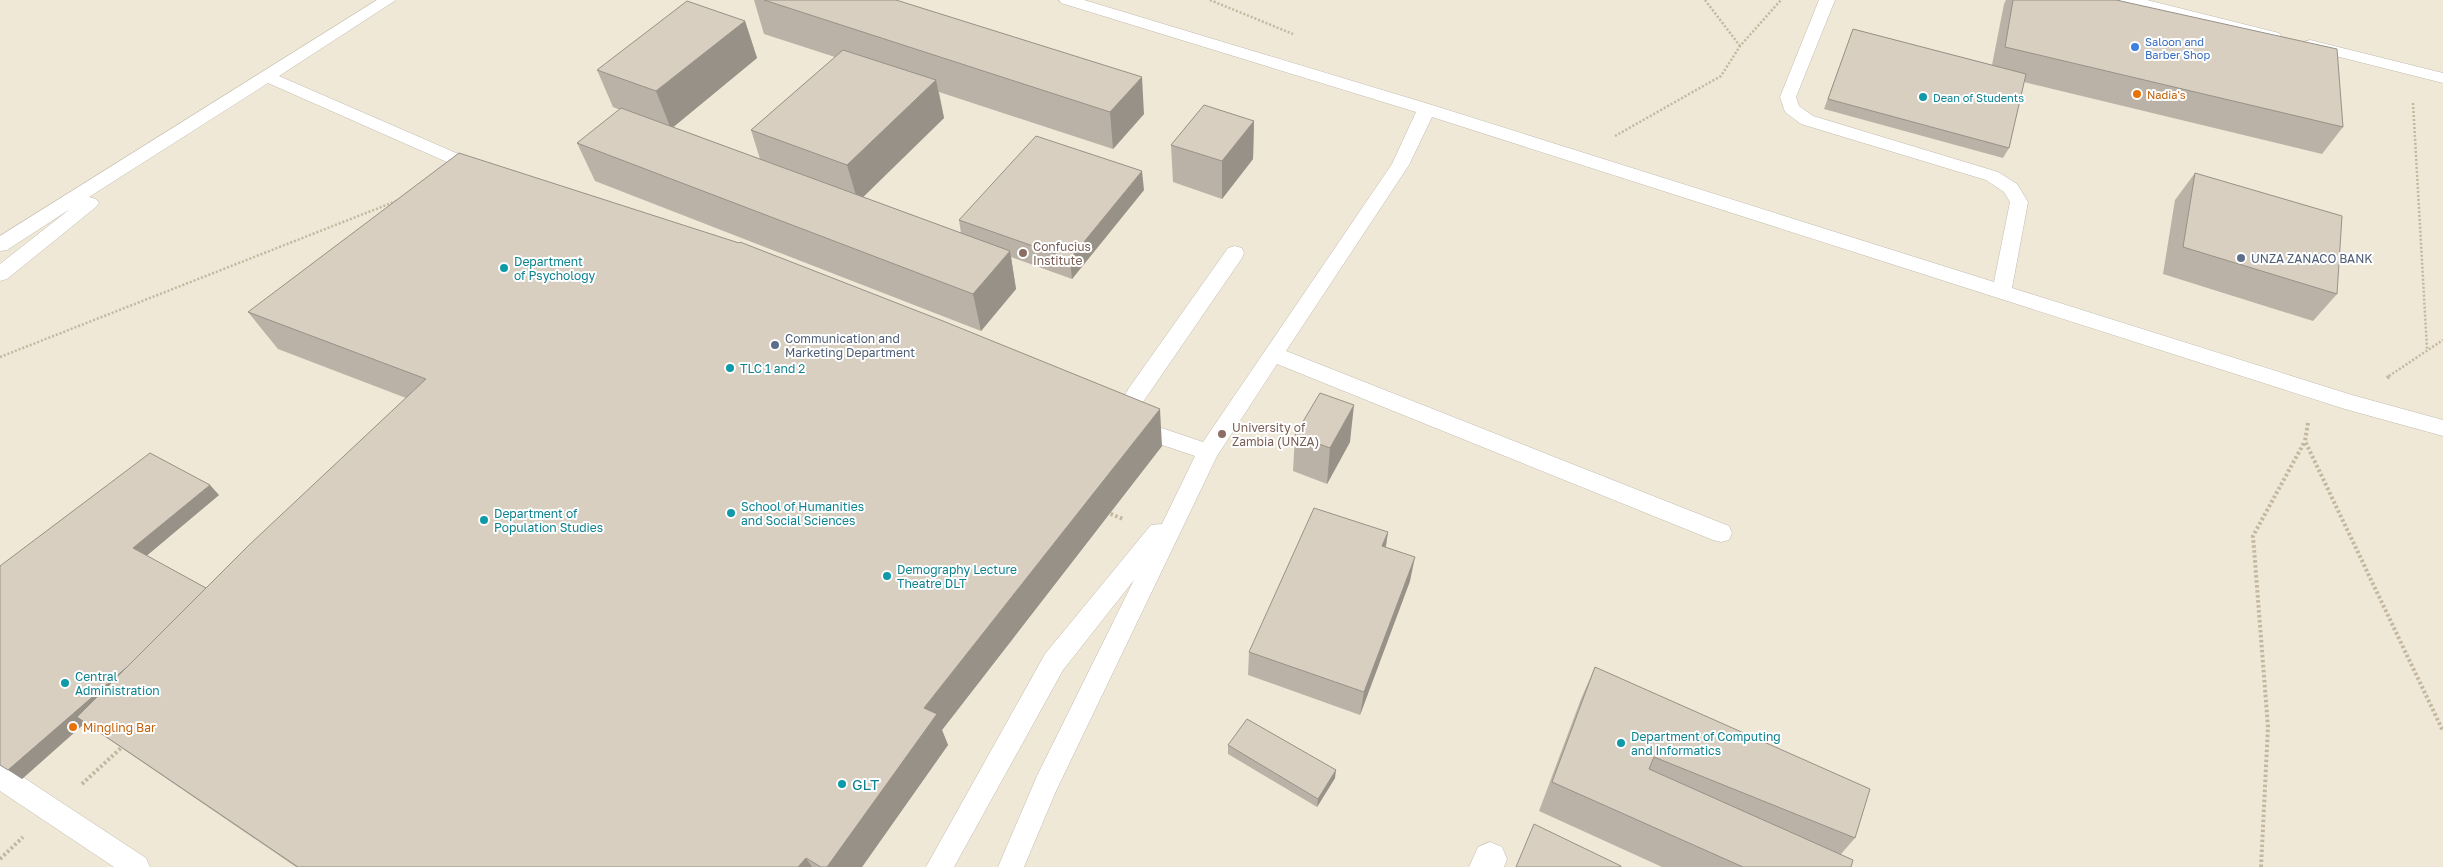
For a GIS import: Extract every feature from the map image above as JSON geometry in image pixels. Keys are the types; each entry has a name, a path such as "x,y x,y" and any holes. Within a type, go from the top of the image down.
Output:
{"lane":[{"path":"0,245 388,0"},
{"path":"1067,0 1426,109 2352,403 2443,428"},
{"path":"1828,0 1788,97 1791,108 1806,120 1992,176 2011,188 2019,202 2002,292"},
{"path":"2128,0 2443,78"},
{"path":"268,77 493,176"},
{"path":"1011,867 1046,785 1208,452 1400,166 1426,109"},
{"path":"0,274 174,136"},
{"path":"1208,452 1110,418 1136,394 1234,253"},
{"path":"1272,354 1721,533"},
{"path":"939,867 1054,662 1183,504"},
{"path":"0,776 137,867"}],"path":[{"path":"1705,0 1740,46"},
{"path":"1612,137 1721,76 1740,46 1782,0"},
{"path":"2411,70 2427,349"},
{"path":"0,357 404,198"},
{"path":"2352,403 2427,349 2443,340"},
{"path":"2262,867 2268,727 2253,536 2305,441 2314,390"},
{"path":"2305,441 2443,731"},
{"path":"1104,511 1158,534"},
{"path":"52,810 121,748"}],"shaded area":[{"name":"University of Zambia (UNZA)","path":"0,0 2443,0 2443,867 0,867"}],"building":[{"path":"764,0 896,0 1142,77 1110,112"},
{"path":"2013,0 2116,0 2337,49 2343,127 2005,47"},
{"path":"687,1 745,21 656,91 597,70"},
{"name":"Dean of Students","path":"1853,29 2026,74 2009,148 1828,99"},
{"path":"843,50 936,80 847,165 751,130"},
{"path":"1204,105 1254,121 1222,161 1171,145"},
{"path":"621,108 1010,251 973,294 577,143"},
{"path":"1036,136 1142,171 1070,259 959,220"},
{"name":"School of Humanities and Social Sciences","path":"459,153 740,242 943,321 1160,409 924,708 937,714 827,867 821,867 806,858 798,867 298,867 77,717 248,546 426,379 248,312"},
{"path":"2195,173 2342,216 2337,294 2183,247"},
{"path":"1320,393 1354,405 1330,448 1295,435"},
{"name":"Central Administration","path":"150,453 210,485 133,548 206,588 127,667 8,770 0,765 0,566"},
{"path":"1314,508 1388,532 1382,546 1415,557 1364,692 1249,652"},
{"path":"1595,667 1870,789 1855,838 1654,757 1649,769 1853,860 1851,867 1743,867 1552,782"},
{"path":"1247,719 1336,770 1318,799 1228,745"},
{"path":"1534,824 1621,866 1621,867 1516,867"}],"place":[{"name":"Saloon and Barber Shop","path":"2135,47"},
{"name":"Nadia's","path":"2137,94"},
{"name":"Dean of Students","path":"1923,97"},
{"name":"Confucius Institute","path":"1023,253"},
{"name":"UNZA ZANACO BANK","path":"2241,258"},
{"name":"Department of Psychology","path":"504,268"},
{"name":"Communication and Marketing Department","path":"775,345"},
{"name":"TLC 1 and 2","path":"730,368"},
{"name":"University of Zambia (UNZA)","path":"1222,434"},
{"name":"School of Humanities and Social Sciences","path":"731,513"},
{"name":"Department of Population Studies","path":"484,520"},
{"name":"Demography Lecture Theatre DLT","path":"887,576"},
{"name":"Central Administration","path":"65,683"},
{"name":"Mingling Bar","path":"73,727"},
{"name":"Department of Computing and Informatics","path":"1621,743"},
{"name":"GLT","path":"842,784"}]}
